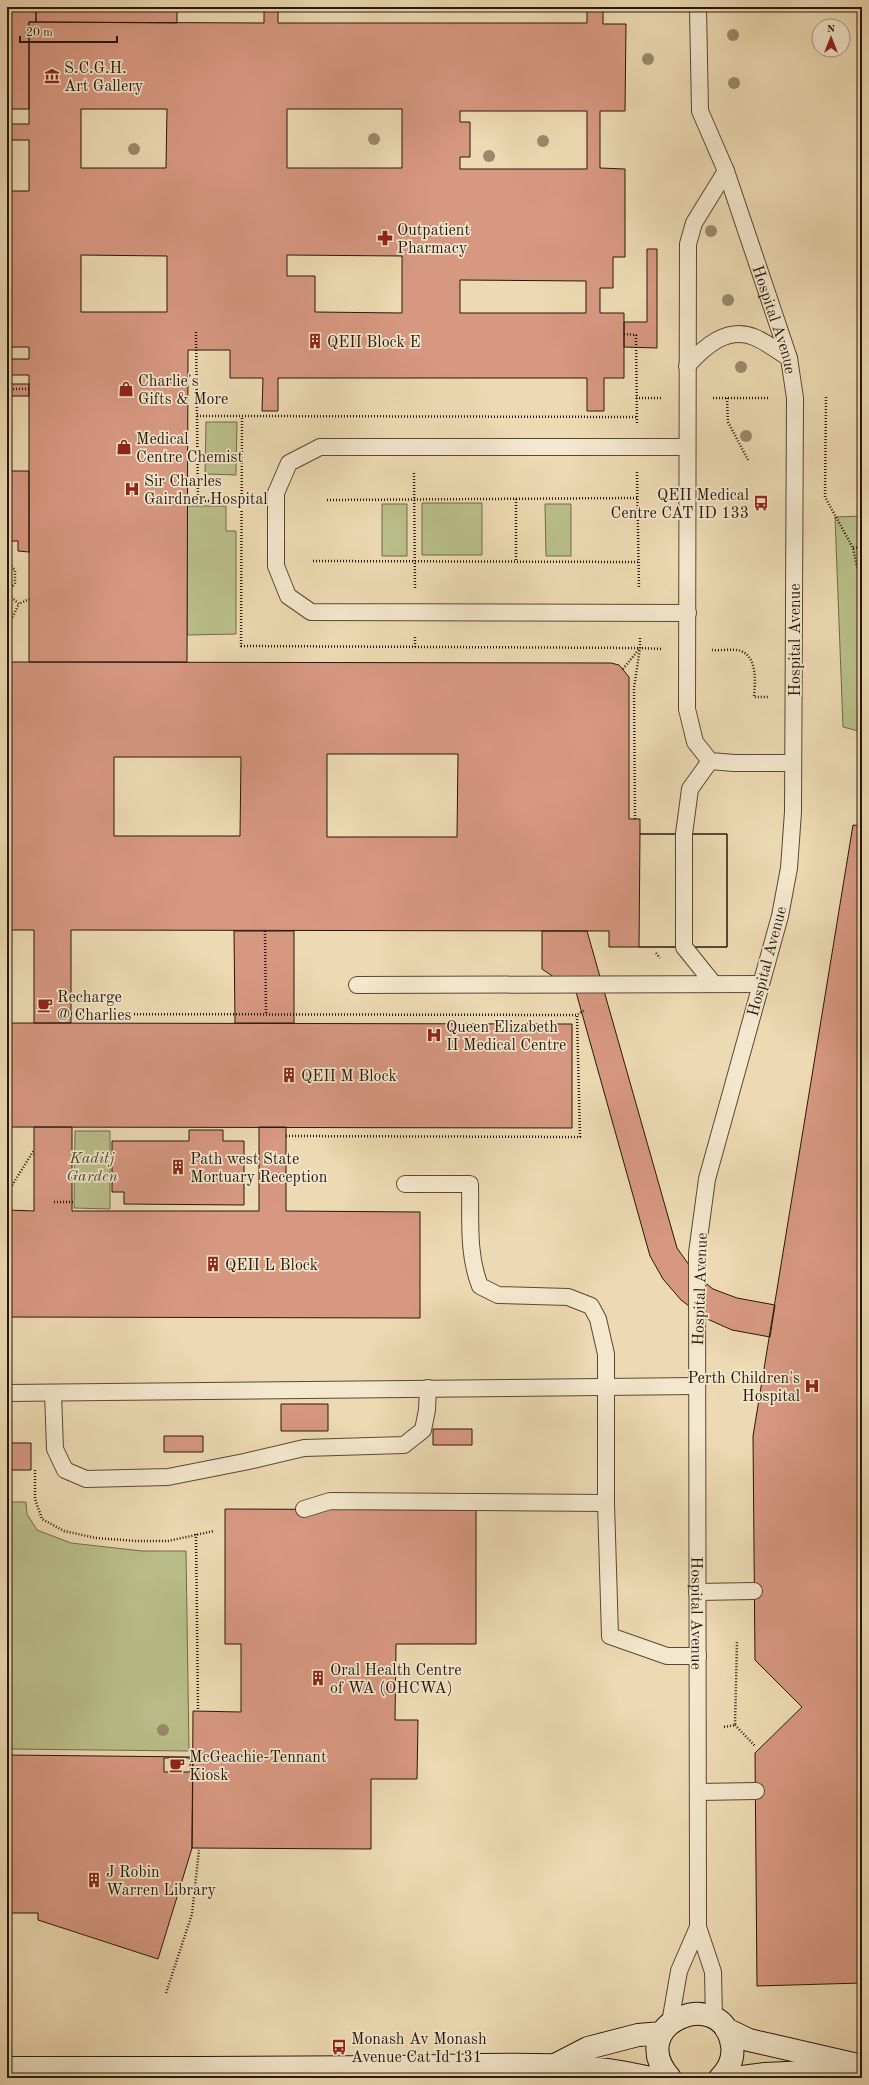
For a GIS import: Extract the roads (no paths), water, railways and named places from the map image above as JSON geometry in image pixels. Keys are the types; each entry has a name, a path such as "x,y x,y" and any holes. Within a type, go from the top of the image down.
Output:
{"main road":[{"path":"557,2064 588,2048 666,2028 680,2017 691,2013 703,2014 749,2040 862,2066"},
{"path":"720,2024 731,2039 732,2050 731,2062 720,2078"},
{"path":"666,2028 658,2044 658,2057 662,2068 670,2078"},
{"path":"7,2068 410,2067 557,2064 622,2071 651,2078"},
{"path":"735,2078 765,2074 862,2070"}],"lane":[{"name":"Hospital Avenue","path":"698,7 700,111 726,171 789,358 795,398 793,812 789,868 780,916 707,1179 697,1253 698,1926 713,1972 720,2024"},
{"path":"726,171 694,223 688,244 687,709 695,742 710,761 734,763 793,763"},
{"path":"687,366 705,346 733,334 754,337 789,358"},
{"path":"687,447 320,447 289,464 276,493 276,566 288,596 311,612 688,613"},
{"path":"710,761 690,789 684,834 684,947 713,983"},
{"path":"357,985 761,984"},
{"path":"405,1184 470,1184 471,1252 474,1271 480,1286 498,1295 568,1297 591,1306 598,1319 606,1354 606,1503 610,1636 667,1656 698,1656"},
{"path":"7,1393 697,1386"},
{"path":"53,1393 55,1449 65,1470 86,1479 168,1477 304,1448 404,1446 423,1430 427,1410 428,1388"},
{"path":"304,1509 330,1501 606,1503"},
{"path":"697,1592 754,1591"},
{"path":"699,1792 756,1791"},
{"name":"Hospital Avenue","path":"666,2028 679,1970 698,1926"}],"place":[{"name":"S.C.G.H. Art Gallery","path":"52,76"},
{"name":"Outpatient Pharmacy","path":"385,238"},
{"name":"QEII Block E","path":"315,341"},
{"name":"Charlie's Gifts & More","path":"126,389"},
{"name":"Medical Centre Chemist","path":"124,447"},
{"name":"Sir Charles Gairdner Hospital","path":"132,489"},
{"name":"QEII Medical Centre CAT ID 133","path":"761,503"},
{"name":"Recharge @ Charlies","path":"45,1005"},
{"name":"Queen Elizabeth II Medical Centre","path":"434,1035"},
{"name":"QEII M Block","path":"289,1075"},
{"name":"Path west State Mortuary Reception","path":"178,1167"},
{"name":"QEII L Block","path":"213,1264"},
{"name":"Perth Children's Hospital","path":"812,1386"},
{"name":"Oral Health Centre of WA (OHCWA)","path":"318,1678"},
{"name":"McGeachie-Tennant Kiosk","path":"177,1765"},
{"name":"J Robin Warren Library","path":"94,1880"},
{"name":"Monash Av Monash Avenue Cat Id 131","path":"339,2047"}],"park label":[{"name":"Kaditj Garden","path":"92,1166"}]}
